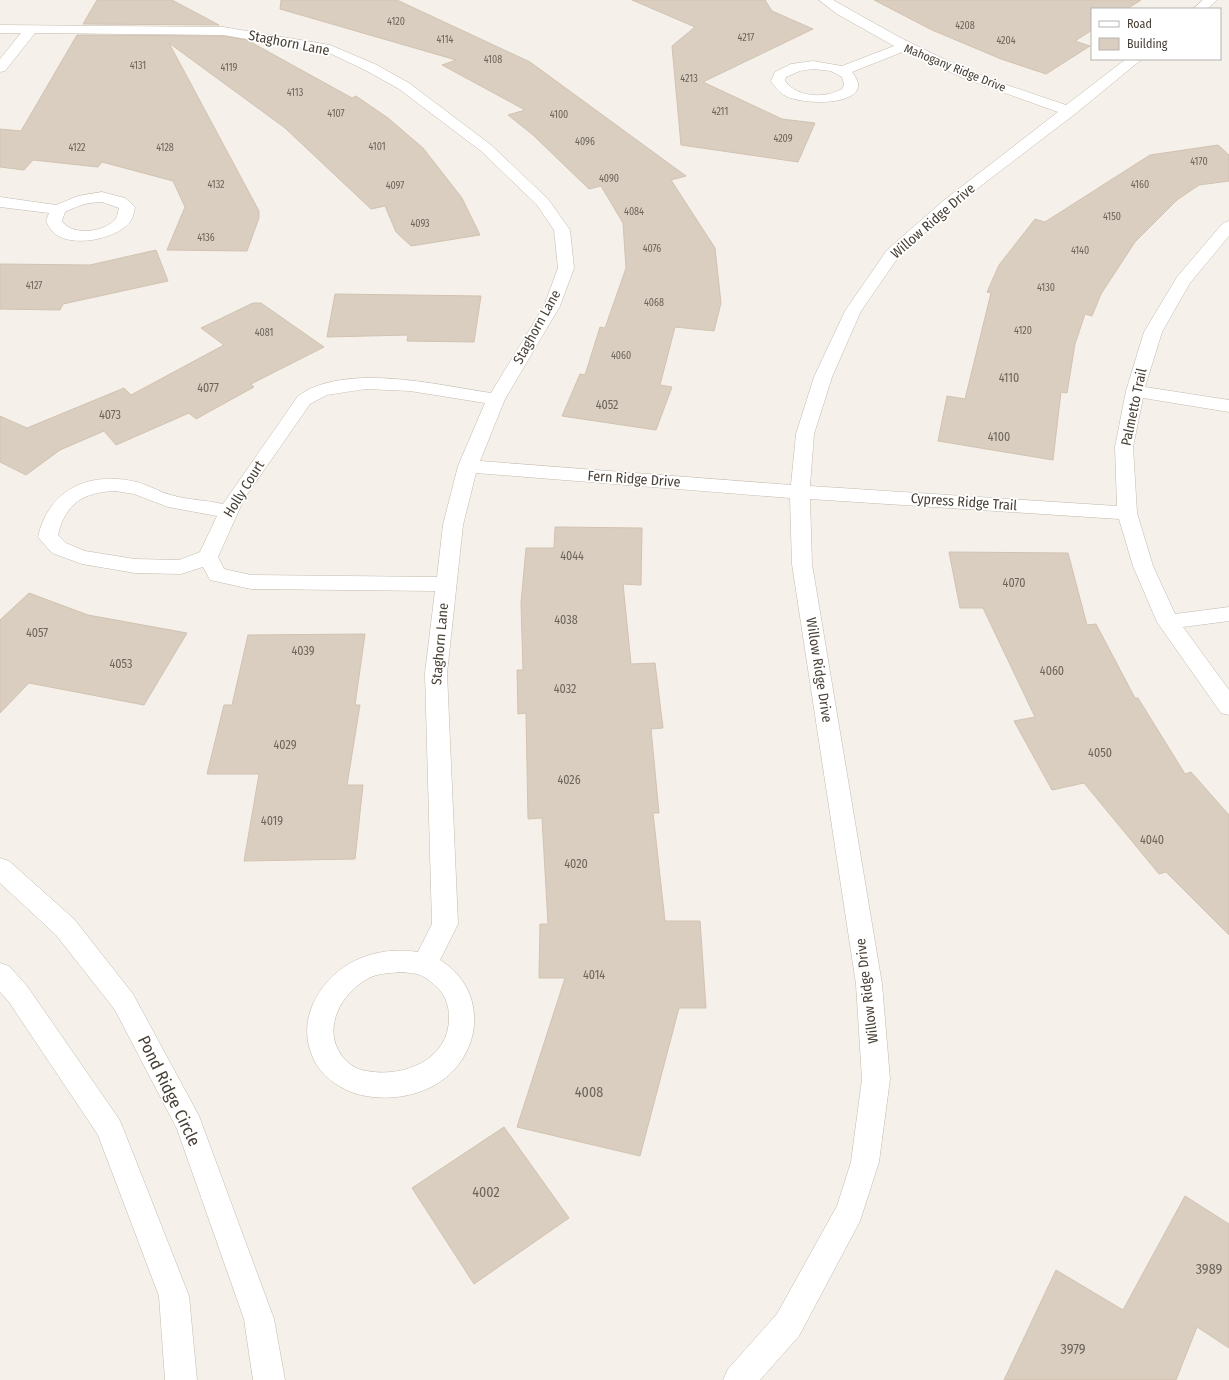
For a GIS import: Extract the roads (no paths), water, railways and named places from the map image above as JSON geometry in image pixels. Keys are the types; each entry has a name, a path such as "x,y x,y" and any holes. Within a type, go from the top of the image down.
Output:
{"street":[{"name":"Mahogany Ridge Drive","path":"825,0 903,47 932,60 1030,98 1070,111"},
{"path":"1200,8 1211,0"},
{"name":"Staghorn Lane","path":"0,30 223,31 330,49 372,68 404,86 486,148 543,202 562,230 566,268 552,306 496,399 468,466 452,525 436,673 445,924 425,965"},
{"path":"0,68 31,30"},
{"path":"842,71 903,47"},
{"name":"Willow Ridge Drive","path":"740,1380 788,1325 850,1211 865,1162 876,1079 869,984 802,564 800,492 804,434 823,377 853,311 893,253 948,204 1070,111 1134,60"},
{"path":"0,202 58,210"},
{"name":"Palmetto Trail","path":"1229,226 1183,281 1153,332 1135,391 1124,447 1127,513 1143,566 1168,622 1229,707"},
{"name":"Holly Court","path":"208,557 228,511 304,400 321,390 352,384 378,383 496,399"},
{"path":"1135,391 1229,406"},
{"name":"Fern Ridge Drive","path":"468,466 800,492"},
{"path":"228,511 167,500 137,488 119,485 96,486 79,491 57,510 52,521 48,537 59,548 82,557 135,566 181,567 208,557 217,575 251,582 446,584"},
{"name":"Cypress Ridge Trail","path":"800,492 1127,513"},
{"path":"1168,622 1229,614"},
{"name":"Pond Ridge Circle","path":"0,868 65,927 124,1002 186,1118 259,1319 269,1380"},
{"path":"402,961 425,965 443,975 455,990 462,1008 462,1028 455,1047 442,1064 422,1078 400,1086 378,1087 356,1082 336,1069 323,1051 320,1029 324,1008 336,988 355,972 378,963 402,961"},
{"path":"0,974 18,994 109,1128 174,1296 181,1380"}]}
